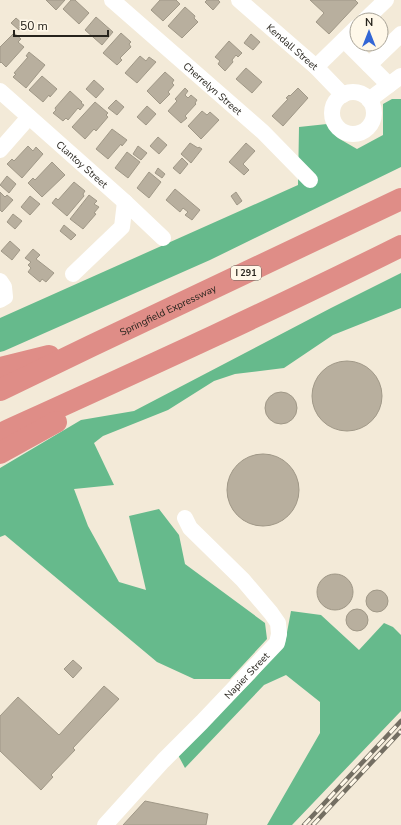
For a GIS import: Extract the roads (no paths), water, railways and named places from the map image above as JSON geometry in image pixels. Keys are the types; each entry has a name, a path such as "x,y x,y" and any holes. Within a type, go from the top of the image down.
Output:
{"highway":[{"name":"Springfield Expressway","path":"0,390 401,199"},
{"path":"0,434 160,361 401,246"},
{"path":"0,368 91,346"},
{"path":"0,453 36,434 160,361"}],"street":[{"name":"Cherrelyn Street","path":"112,0 263,132 310,180"},
{"name":"Kendall Street","path":"239,0 316,67 343,95"},
{"path":"373,12 386,0"},
{"path":"369,65 401,34"},
{"path":"316,67 349,35"},
{"path":"344,40 369,65 395,81 369,100"},
{"name":"Clantoy Street","path":"0,91 125,202 163,238"},
{"path":"357,93 362,94 369,100 374,114 369,127 356,134 347,133 336,125 332,116 332,111 336,102 343,95 357,93"},
{"path":"0,150 29,117"},
{"path":"73,274 122,227 125,202"},
{"path":"0,281 4,287 5,297 0,300"},
{"name":"Napier Street","path":"106,825 163,761 277,643 279,634 278,623 271,613 243,580 190,528 185,518"}],"railway":[{"path":"304,825 401,721"},
{"path":"313,825 401,731"}]}
